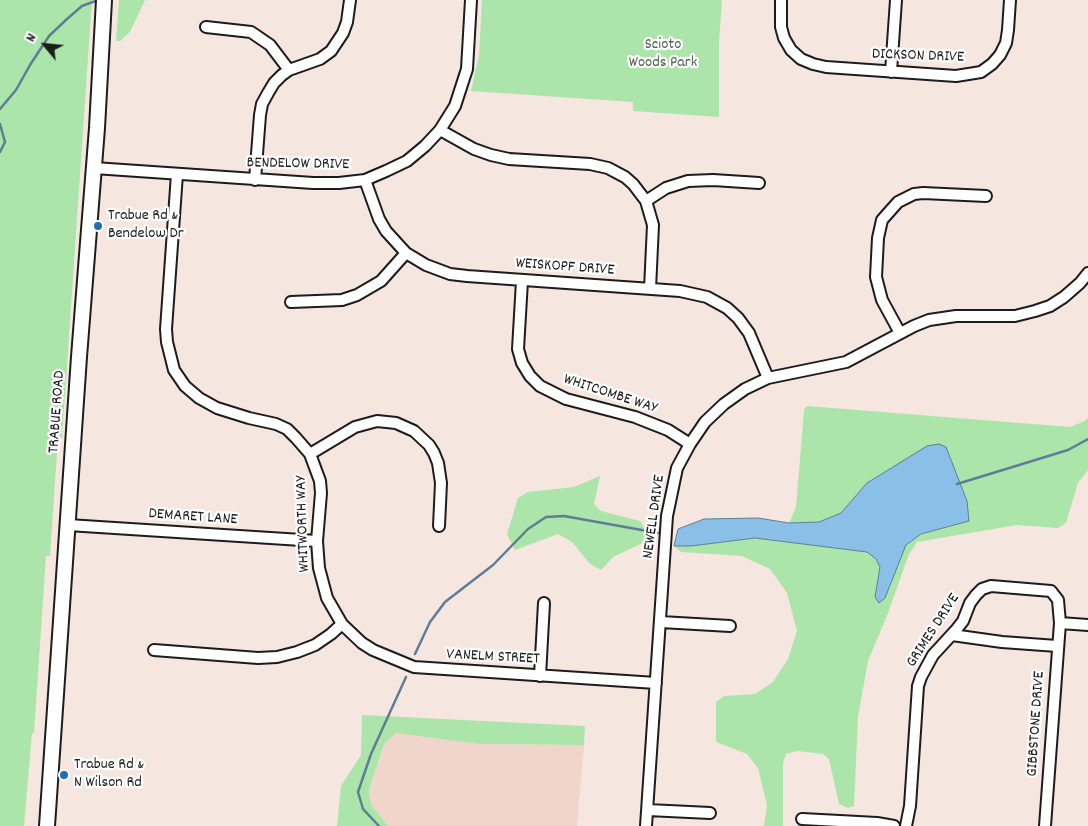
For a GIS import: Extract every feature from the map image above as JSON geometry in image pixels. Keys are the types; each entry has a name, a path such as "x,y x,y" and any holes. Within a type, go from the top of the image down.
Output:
{"main road":[{"name":"TRABUE ROAD","path":"47,826 94,168 104,0"}],"street":[{"path":"255,180 262,104 274,83 289,70 320,59 338,43 345,28 350,0"},
{"name":"BENDELOW DRIVE","path":"94,168 339,184 365,180 407,161 440,130 455,106 467,70 471,0"},
{"name":"DICKSON DRIVE","path":"781,0 781,27 784,38 791,50 801,59 826,67 956,76 981,72 996,60 1006,43 1010,0"},
{"path":"891,72 896,0"},
{"path":"206,27 252,32 270,45 289,70"},
{"path":"440,130 474,149 509,159 590,164 617,171 633,184 646,201 653,225 650,289"},
{"name":"WHITWORTH WAY","path":"177,174 166,329 167,342 174,370 185,386 198,398 217,408 276,424 287,430 310,454 320,481 321,493 317,541 322,584 327,598 342,624"},
{"name":"WEISKOPF DRIVE","path":"365,180 383,225 397,245 426,265 450,274 692,293 712,299 727,308 750,333 768,378"},
{"path":"646,201 666,188 688,181 713,180 759,183"},
{"path":"900,332 882,300 876,278 878,238 882,220 898,202 914,194 986,196"},
{"path":"291,302 342,300 357,295 381,281 406,253"},
{"name":"NEWELL DRIVE","path":"646,826 661,622 664,541 670,495 677,468 704,422 745,389 768,378 846,362 900,332 929,320 956,316 1015,316 1035,311 1050,306 1064,297 1088,273"},
{"name":"WHITCOMBE WAY","path":"522,281 518,349 522,363 530,376 540,386 566,399 635,417 668,430 690,444"},
{"path":"310,454 355,427 377,421 396,423 414,431 428,444 438,463 441,483 439,526"},
{"name":"DEMARET LANE","path":"68,524 317,541"},
{"name":"GRIMES DRIVE","path":"906,826 910,806 918,686 924,668 933,654 963,621 970,603 976,595 992,586 1051,591 1058,600 1060,623"},
{"path":"540,676 544,603"},
{"path":"661,622 730,626"},
{"path":"1060,623 1088,625"},
{"name":"GIBBSTONE DRIVE","path":"1045,826 1060,623"},
{"path":"154,650 258,658 277,657 315,645 342,624"},
{"name":"VANELM STREET","path":"342,624 362,643 373,650 414,667 656,683"},
{"path":"952,635 1002,642 1057,646"},
{"path":"648,810 710,813"},
{"path":"802,819 877,823 894,826"}],"shaded area":[{"path":"396,733 478,744 584,745 577,826 388,826 371,805 369,790 384,744"}],"green space":[{"path":"0,0 92,0 62,438 58,438 50,556 46,556 34,733 32,733 24,826 0,826"},
{"path":"119,0 145,0 130,32 120,41 116,41"},
{"name":"Scioto Woods Park","path":"482,0 722,0 719,42 719,117 633,111 633,102 471,91 479,55"},
{"path":"807,406 1070,427 1088,418 1088,470 1078,483 1066,523 1058,528 1017,525 917,542 909,554 888,613 868,661 858,717 854,806 848,808 839,804 829,759 823,754 797,751 786,754 783,763 783,826 764,826 767,805 758,768 747,754 716,742 716,702 724,696 755,694 773,682 788,659 797,631 787,593 770,569 742,556 681,552 674,546 691,546 755,538 867,552 876,559 880,567 875,597 905,545 921,534 969,521 867,483 841,513 819,522 789,523 796,507 804,410"},
{"path":"600,476 594,504 601,511 640,521 651,539 613,557 601,570 590,564 572,542 558,534 515,550 507,534 518,498 528,492 574,487"},
{"path":"362,715 585,726 584,745 478,744 396,733 384,744 369,790 371,805 388,826 337,826 341,786 361,755"}],"water":[{"path":"939,444 946,447 967,501 969,521 921,534 906,545 885,598 879,603 875,597 880,567 876,559 867,552 755,538 691,546 674,546 678,529 704,519 758,518 789,523 819,522 841,513 867,483 927,446"}],"waterway":[{"path":"0,109 16,90 49,36 82,6 98,0"},
{"path":"0,124 5,142 0,152"},
{"path":"957,484 1068,450 1088,439"},
{"path":"415,654 430,622 445,602 493,565 528,529 546,517 564,516 664,534"},
{"path":"379,826 363,809 358,792 371,754 406,677"}],"place":[{"name":"Trabue Rd & Bendelow Dr","path":"98,226"},
{"name":"Trabue Rd & N Wilson Rd","path":"64,775"}]}
